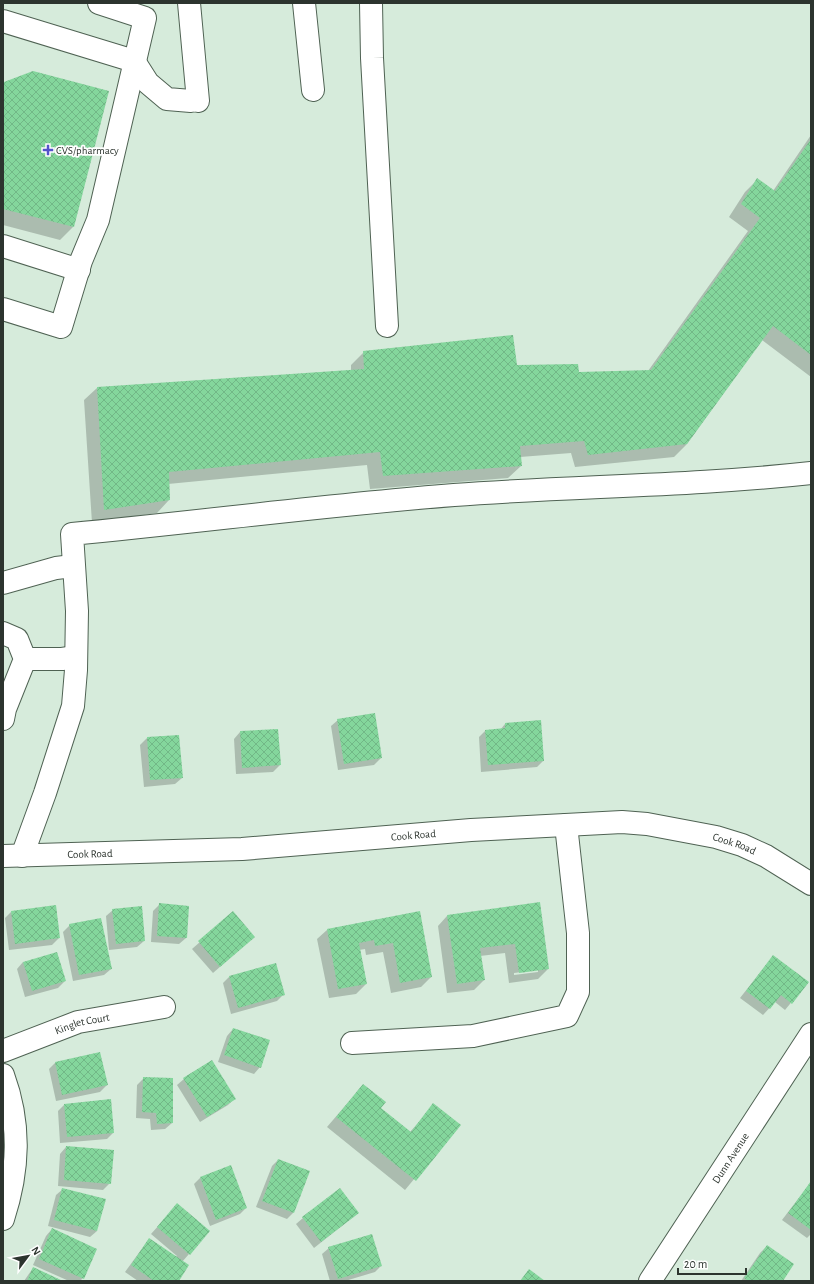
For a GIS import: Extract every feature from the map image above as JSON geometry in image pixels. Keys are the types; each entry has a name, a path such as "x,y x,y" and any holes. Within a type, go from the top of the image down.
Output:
{"street":[{"path":"3,309 61,327 81,261 98,220 145,18 99,3"},
{"path":"3,22 134,61 148,83 167,99 194,101 189,3"},
{"path":"304,3 313,90"},
{"path":"371,3 372,58 387,326"},
{"path":"3,246 79,270"},
{"path":"12,856 45,793 73,706 77,611 72,534 332,506 456,495 752,479 811,473"},
{"path":"3,583 56,568 73,566"},
{"path":"3,633 17,639 25,659 5,709 3,719"},
{"path":"25,659 62,660 76,656"},
{"name":"Cook Road","path":"12,856 242,849 471,830 622,822 647,824 716,837 742,845 766,856 811,884"},
{"path":"352,1044 473,1036 567,1016 578,992 578,933 566,825"},
{"name":"Kinglet Court","path":"3,1051 78,1022 164,1007"},
{"name":"Dunn Avenue","path":"650,1281 811,1034"},
{"path":"3,1075 9,1092 17,1132 15,1171 11,1194 3,1219"}],"building":[{"name":"CVS/pharmacy","path":"33,71 109,91 74,227 3,209 3,85 4,82"},
{"path":"811,139 811,355 773,326 687,444 588,455 584,441 520,446 522,466 383,476 380,452 169,472 170,500 104,510 97,387 364,369 363,351 513,335 517,365 578,364 579,372 651,370 760,218 741,204 757,178 775,191"},
{"path":"375,713 382,758 344,764 337,719"},
{"path":"541,720 544,761 488,765 485,730 505,728 505,723"},
{"path":"278,729 281,765 242,768 240,731"},
{"path":"179,735 183,778 150,780 147,737"},
{"path":"540,902 549,969 519,973 515,944 480,948 485,980 457,984 447,915"},
{"path":"159,903 189,906 187,938 157,936"},
{"path":"56,905 60,938 15,944 11,911"},
{"path":"142,906 145,941 116,944 112,909"},
{"path":"233,911 255,937 220,967 198,941"},
{"path":"420,911 432,977 400,983 393,943 375,946 374,940 359,943 367,984 338,989 327,929"},
{"path":"101,918 112,969 79,975 69,924"},
{"path":"57,952 66,981 32,991 23,962"},
{"path":"773,955 809,982 792,1004 781,995 770,1009 746,991"},
{"path":"276,963 285,995 238,1008 229,976"},
{"path":"233,1028 270,1040 261,1068 224,1055"},
{"path":"100,1052 108,1085 62,1095 55,1062"},
{"path":"212,1060 236,1099 207,1117 183,1078"},
{"path":"143,1077 173,1078 173,1123 157,1124 156,1113 142,1112"},
{"path":"363,1084 386,1102 381,1108 411,1132 433,1103 461,1125 416,1181 336,1117"},
{"path":"111,1099 114,1133 67,1137 64,1104"},
{"path":"66,1146 114,1150 111,1184 64,1180"},
{"path":"278,1159 310,1171 294,1213 262,1201"},
{"path":"231,1165 247,1208 216,1220 200,1177"},
{"path":"811,1181 811,1230 788,1213"},
{"path":"62,1188 106,1199 97,1231 54,1220"},
{"path":"340,1188 359,1213 321,1242 302,1217"},
{"path":"177,1203 210,1231 190,1255 157,1227"},
{"path":"52,1228 97,1249 84,1279 39,1259"},
{"path":"372,1234 382,1266 338,1279 328,1247"},
{"path":"149,1238 189,1265 179,1281 154,1281 131,1265"},
{"path":"767,1245 794,1264 783,1281 748,1281 744,1278"},
{"path":"33,1267 63,1281 27,1281"},
{"path":"529,1269 545,1281 520,1281"}],"place":[{"name":"CVS/pharmacy","path":"48,150"}]}
